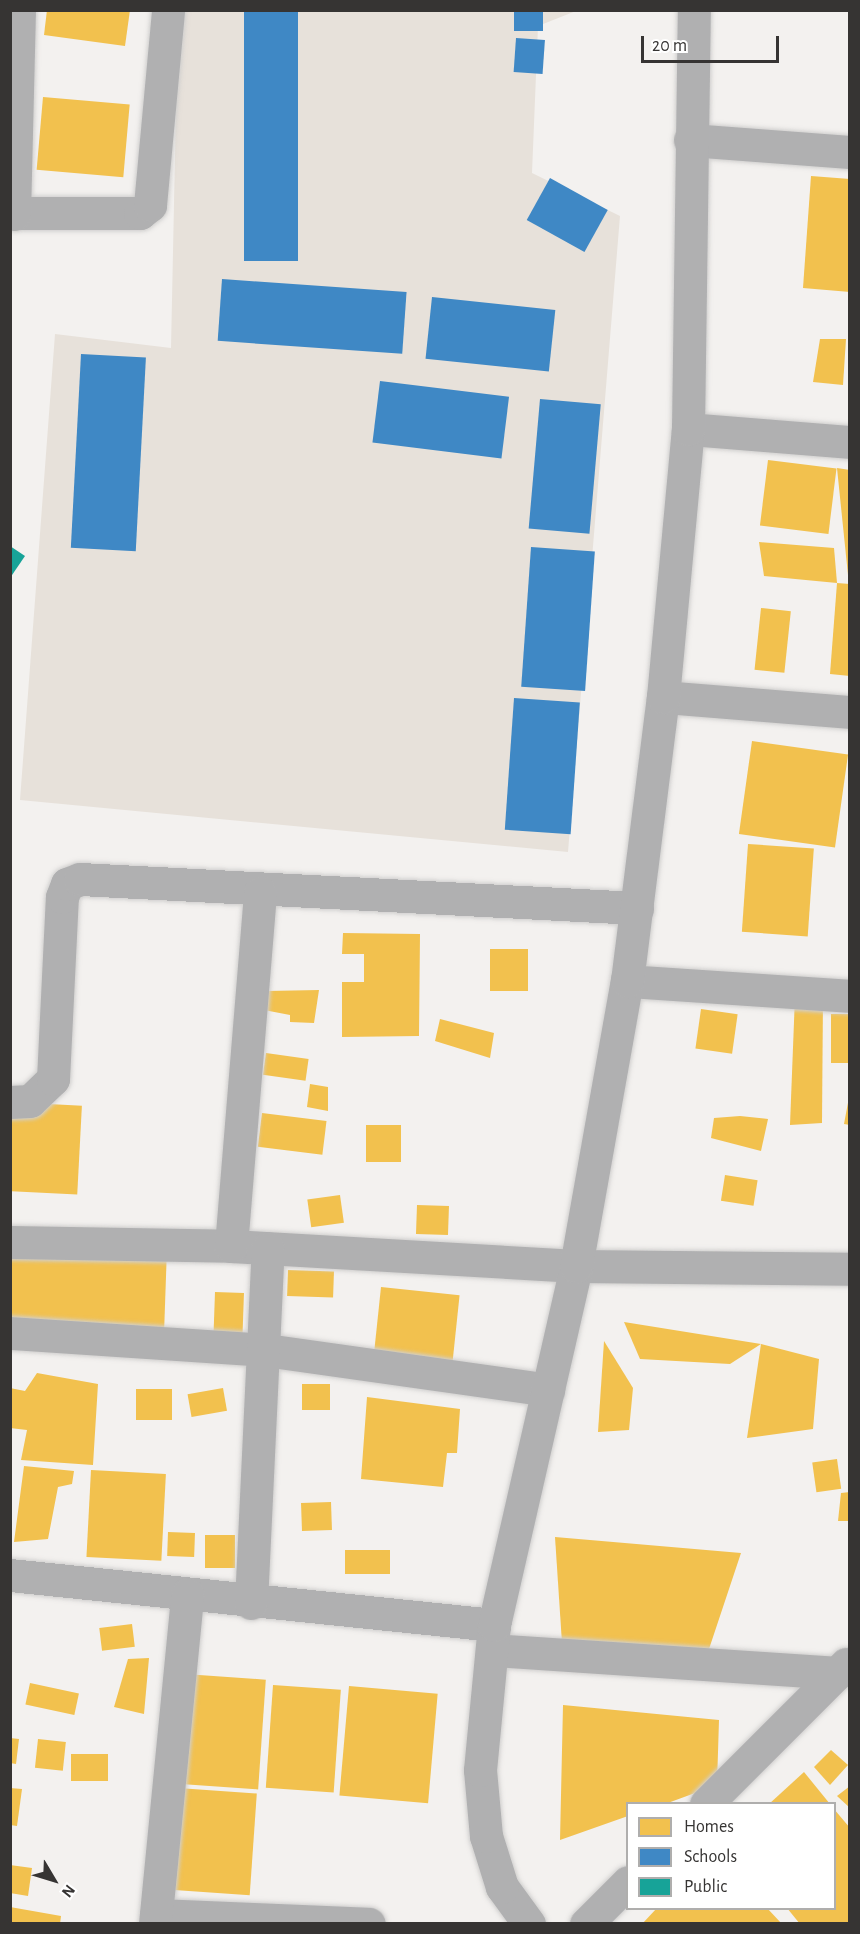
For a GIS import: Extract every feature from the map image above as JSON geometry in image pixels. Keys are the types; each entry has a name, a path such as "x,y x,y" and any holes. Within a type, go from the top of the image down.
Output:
{"street":[{"path":"16,12 12,214 140,213 150,205 168,10"},
{"path":"529,1923 502,1887 486,1836 480,1770 493,1638 576,1266 627,981 663,697 688,429 690,140 694,10"},
{"path":"690,140 849,152"},
{"path":"688,429 849,442"},
{"path":"663,697 849,712"},
{"path":"10,1102 30,1101 53,1079 67,884 80,879 260,892 637,908"},
{"path":"231,1246 260,892"},
{"path":"627,981 849,996"},
{"path":"10,1242 231,1246 576,1266 849,1269"},
{"path":"251,1604 265,1350 268,1248"},
{"path":"10,1333 265,1350 548,1390"},
{"path":"10,1575 251,1604 493,1638 843,1667"},
{"path":"187,1596 156,1919 369,1923"},
{"path":"707,1802 843,1667"},
{"path":"586,1923 626,1883"}],"shaded area":[{"path":"178,11 576,11 538,26 532,173 620,216 568,852 20,800 55,334 171,348"}],"building: Homes":[{"path":"47,10 130,10 125,46 44,35"},
{"path":"43,97 130,105 123,177 37,170"},
{"path":"811,176 850,179 850,292 803,288"},
{"path":"820,339 846,339 843,385 813,382"},
{"path":"768,460 836,468 828,534 760,526"},
{"path":"837,468 850,470 850,575 848,575"},
{"path":"759,542 834,548 837,583 764,576"},
{"path":"837,583 850,584 850,676 830,674"},
{"path":"761,608 791,611 784,673 755,670"},
{"path":"752,741 848,754 835,848 739,834"},
{"path":"748,844 814,849 808,936 742,932"},
{"path":"343,933 420,934 419,1036 342,1037 342,982 364,982 364,954 342,954"},
{"path":"490,949 528,949 528,991 490,991"},
{"path":"319,990 314,1023 290,1022 290,1015 264,1010 267,991"},
{"path":"795,996 823,997 822,1123 790,1125"},
{"path":"701,1009 738,1014 732,1054 695,1049"},
{"path":"831,1014 850,1014 850,1063 831,1063"},
{"path":"440,1019 494,1033 490,1058 435,1041"},
{"path":"266,1053 309,1059 306,1081 263,1075"},
{"path":"310,1084 328,1087 328,1111 307,1107"},
{"path":"850,1092 850,1125 844,1124"},
{"path":"11,1102 82,1106 77,1195 10,1191"},
{"path":"262,1113 327,1121 322,1155 258,1147"},
{"path":"740,1116 768,1119 761,1151 711,1138 714,1118"},
{"path":"366,1125 401,1125 401,1162 366,1162"},
{"path":"725,1175 758,1180 754,1206 721,1201"},
{"path":"340,1195 344,1223 311,1227 307,1200"},
{"path":"417,1205 449,1206 448,1235 416,1234"},
{"path":"10,1245 167,1250 164,1329 10,1324"},
{"path":"288,1270 334,1272 333,1298 287,1296"},
{"path":"381,1287 460,1295 452,1366 374,1358"},
{"path":"215,1292 244,1293 243,1334 214,1333"},
{"path":"624,1322 761,1344 730,1364 640,1359"},
{"path":"604,1341 633,1388 629,1430 598,1432"},
{"path":"761,1344 819,1359 813,1429 747,1438"},
{"path":"37,1373 98,1384 93,1465 21,1460 27,1430 10,1428 10,1388 25,1391"},
{"path":"302,1384 330,1384 330,1410 302,1410"},
{"path":"223,1388 227,1411 192,1417 188,1394"},
{"path":"136,1389 172,1389 172,1420 136,1420"},
{"path":"367,1397 460,1409 457,1453 447,1453 443,1487 361,1479"},
{"path":"837,1459 841,1489 816,1492 812,1462"},
{"path":"24,1466 74,1471 72,1484 58,1487 48,1539 14,1542"},
{"path":"91,1470 166,1474 161,1561 86,1557"},
{"path":"850,1492 850,1521 838,1521 841,1493"},
{"path":"331,1502 332,1530 302,1531 301,1503"},
{"path":"168,1532 195,1533 194,1557 167,1556"},
{"path":"205,1535 235,1535 235,1568 205,1568"},
{"path":"555,1537 741,1553 708,1652 562,1643"},
{"path":"345,1550 390,1550 390,1574 345,1574"},
{"path":"132,1624 135,1647 102,1651 99,1628"},
{"path":"149,1658 144,1714 114,1707 128,1659"},
{"path":"185,1674 266,1680 258,1789 177,1784"},
{"path":"30,1683 79,1693 74,1715 25,1705"},
{"path":"273,1685 341,1690 334,1792 266,1788"},
{"path":"349,1686 438,1694 428,1803 339,1796"},
{"path":"563,1705 719,1720 717,1785 670,1802 626,1802 626,1817 560,1840"},
{"path":"10,1738 19,1739 16,1764 10,1763"},
{"path":"38,1739 66,1742 63,1771 35,1768"},
{"path":"831,1750 848,1765 830,1785 814,1767"},
{"path":"71,1754 108,1754 108,1781 71,1781"},
{"path":"804,1772 828,1802 771,1802"},
{"path":"850,1786 850,1808 837,1796"},
{"path":"10,1788 22,1789 17,1826 10,1825"},
{"path":"178,1788 257,1794 250,1895 171,1890"},
{"path":"836,1811 850,1828 850,1924 800,1924 789,1910 836,1910"},
{"path":"10,1865 32,1868 28,1896 10,1893"},
{"path":"10,1907 61,1916 60,1924 10,1924"},
{"path":"655,1910 769,1910 782,1924 642,1924"}],"building: Schools":[{"path":"244,10 298,10 298,261 244,261"},
{"path":"514,10 543,10 543,31 514,31"},
{"path":"516,38 545,40 543,74 514,72"},
{"path":"550,178 608,210 584,252 527,220"},
{"path":"222,279 407,292 402,354 218,341"},
{"path":"432,297 555,310 549,372 426,359"},
{"path":"81,354 146,357 136,551 71,548"},
{"path":"380,381 509,397 501,458 372,443"},
{"path":"540,399 601,404 589,534 529,529"},
{"path":"531,547 595,551 585,691 521,687"},
{"path":"514,698 580,703 571,834 505,830"}],"building: Public":[{"path":"10,546 25,556 10,578"}]}
